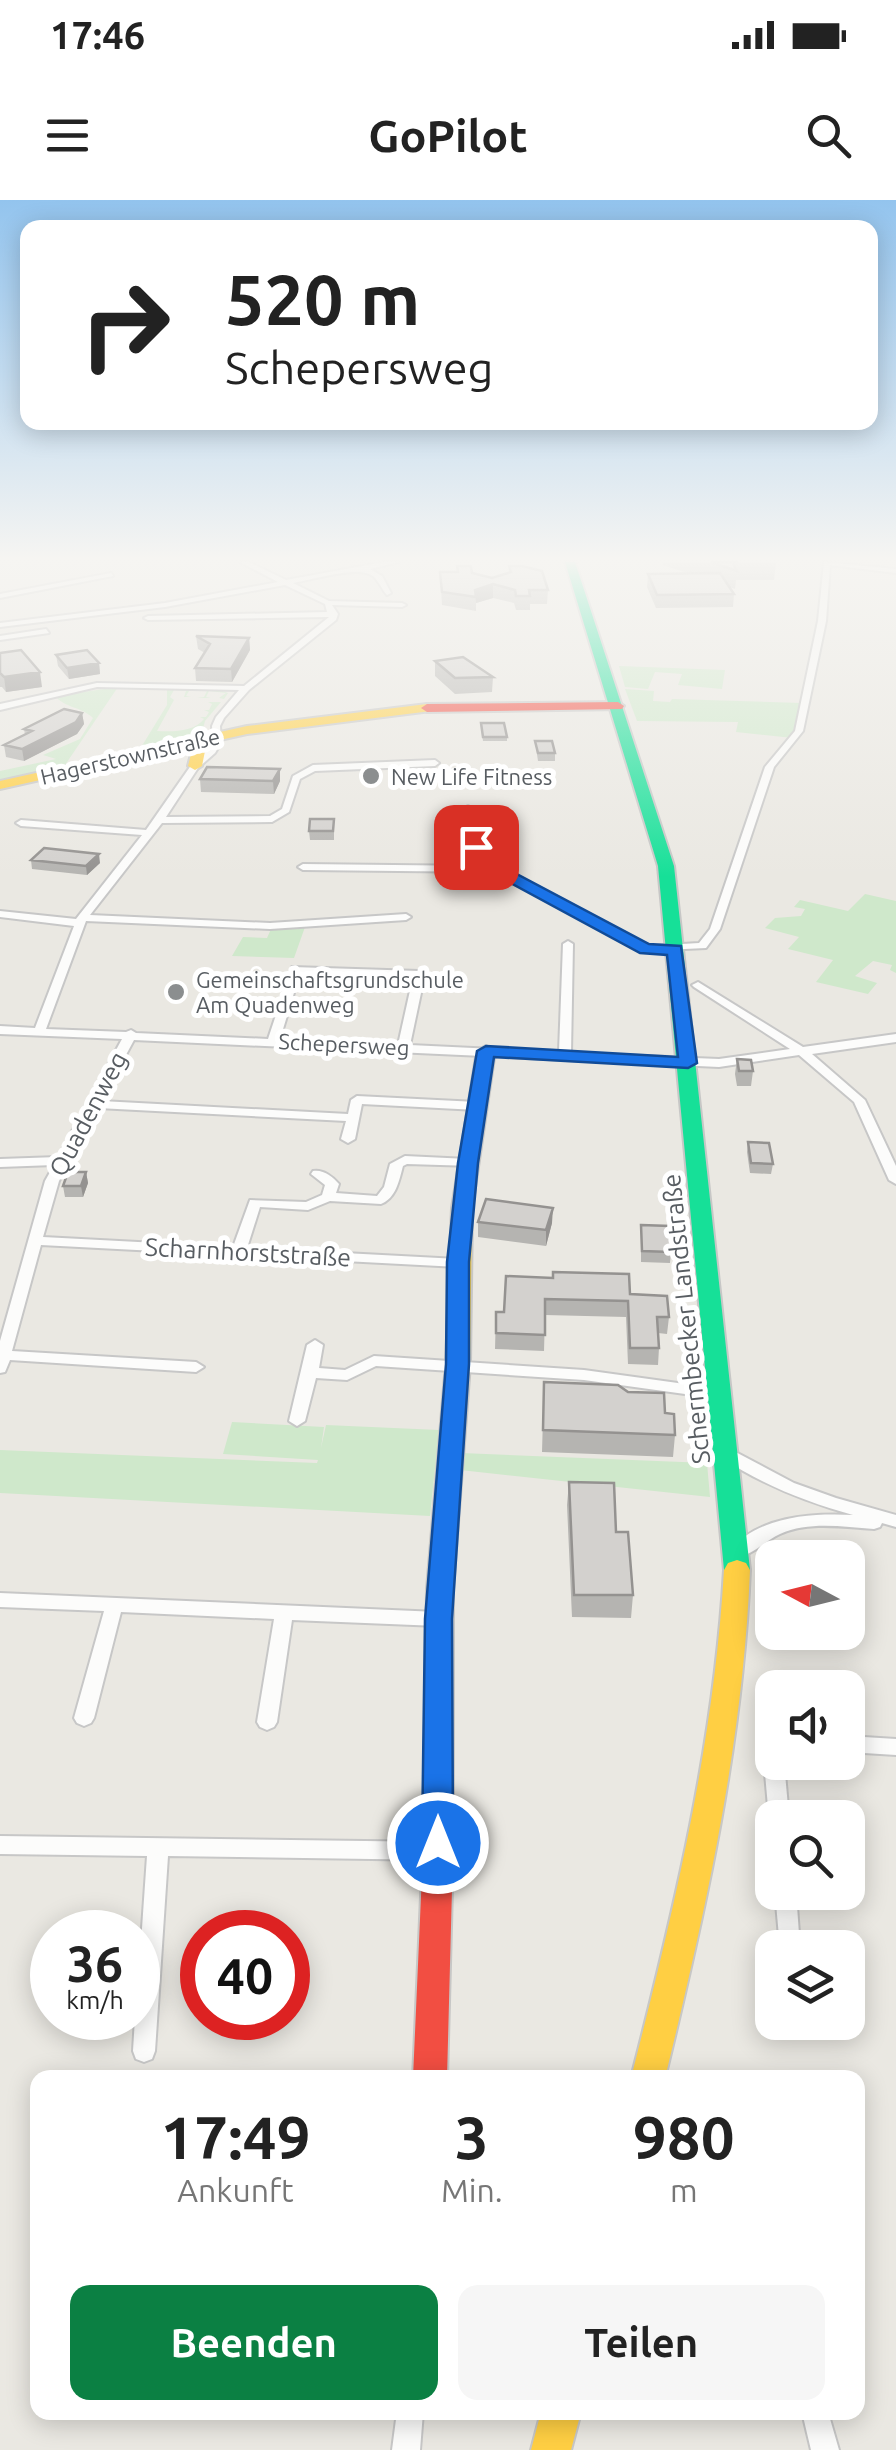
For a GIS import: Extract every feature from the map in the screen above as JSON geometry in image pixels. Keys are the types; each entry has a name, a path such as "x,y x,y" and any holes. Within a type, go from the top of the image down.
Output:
{"main road":[{"name":"Schermbecker Landstraße","path":"605,667 666,866 737,1552 734,1662 692,1908 650,2070"},
{"name":"Hagerstownstraße","path":"0,785 216,736 317,719 499,704 618,706"},
{"path":"174,746 198,750 195,766"},
{"path":"430,2070 438,1851 438,1619 458,1364 458,1262 468,1163 486,1051"},
{"path":"552,2450 559,2420"}],"street":[{"path":"40,1030 80,921 159,820 195,766 212,752 218,743 220,717 246,688 272,667"},
{"path":"468,809 477,854 499,869 646,949 702,946 715,929 770,767 799,730 812,667"},
{"path":"0,706 97,685 246,688"},
{"path":"213,687 230,690 236,698"},
{"path":"159,820 272,820 286,810 296,778 314,768 435,763"},
{"path":"21,823 148,833"},
{"path":"303,867 499,869"},
{"path":"0,914 80,921 270,926 406,917"},
{"path":"565,1055 568,944"},
{"path":"272,1041 296,969 419,974 404,1047"},
{"path":"698,985 805,1054 859,1100 892,1162 896,1180"},
{"name":"Schepersweg","path":"0,1030 688,1063 752,1061 896,1038"},
{"name":"Quadenweg","path":"2,1362 38,1241 46,1199 61,1160 131,1034"},
{"path":"348,1139 357,1100 477,1106"},
{"path":"92,1104 353,1118"},
{"path":"0,1163 61,1160"},
{"path":"239,1252 258,1196 308,1206 328,1197 380,1200 391,1187 397,1164 405,1160 468,1163"},
{"path":"318,1174 332,1184 328,1197"},
{"name":"Scharnhorststraße","path":"38,1241 458,1262"},
{"path":"0,1314 18,1313"},
{"path":"297,1421 315,1345"},
{"path":"310,1372 348,1374 374,1361 458,1364 584,1375 721,1394"},
{"path":"2,1362 196,1367"},
{"path":"728,1454 790,1491 896,1523"},
{"path":"737,1552 768,1530 797,1520 896,1523"},
{"path":"0,1600 438,1619"},
{"path":"84,1718 114,1606"},
{"path":"267,1722 284,1613"},
{"path":"865,1745 896,1746"},
{"path":"0,1845 438,1851"},
{"path":"144,2051 158,1850"},
{"path":"406,2450 409,2420"},
{"path":"817,2420 824,2450"}],"green space":[{"path":"619,667 725,670 722,689 678,685 682,674 655,672 648,689 625,687"},
{"path":"118,687 63,768 0,782 0,771 56,759 43,755 80,739 93,718 55,696"},
{"path":"167,688 220,690 228,693 224,699 219,698 226,693 209,691 206,697 211,698 197,698 204,697 207,691 189,691 186,696 191,697 184,697 186,691 174,690 170,697 174,700 157,731 196,726 204,719 200,717 209,712 204,710 212,704 208,702 221,702 205,721 201,736 140,749 167,705"},
{"path":"625,689 654,691 653,701 802,703 793,738 736,732 738,722 637,721"},
{"path":"865,894 896,901 896,973 890,970 892,965 873,961 855,976 877,983 868,994 816,982 833,960 788,949 799,937 765,928 775,918 801,916 805,909 794,907 800,900 848,911"},
{"path":"305,927 294,958 232,956 243,937 267,938 271,929"},
{"path":"232,1422 324,1427 321,1448 326,1425 439,1430 430,1516 0,1493 0,1450 317,1463 318,1460 223,1454"},
{"path":"461,1453 707,1463 710,1497 460,1470"}],"building":[{"path":"0,667 36,667 40,672 4,677"},
{"path":"442,667 478,667 493,677 455,678"},
{"path":"64,709 82,713 76,722 22,749 4,745 32,731 24,729"},
{"path":"481,723 504,723 507,737 483,737"},
{"path":"535,741 552,741 555,753 538,753"},
{"path":"207,767 280,769 273,781 200,779"},
{"path":"310,819 334,819 333,831 309,831"},
{"path":"44,848 99,854 86,866 31,860"},
{"path":"737,1059 751,1060 753,1071 739,1071"},
{"path":"748,1142 769,1143 773,1164 751,1163"},
{"path":"68,1172 86,1172 81,1186 63,1186"},
{"path":"486,1199 553,1208 546,1230 478,1222"},
{"path":"641,1225 670,1226 671,1252 642,1251"},
{"path":"553,1272 629,1274 630,1294 667,1296 669,1317 657,1317 659,1348 630,1348 628,1301 545,1299 545,1335 496,1333 496,1312 504,1312 506,1276 553,1278"},
{"path":"544,1382 618,1385 628,1392 664,1393 665,1413 674,1414 675,1435 543,1430"},
{"path":"569,1482 614,1483 616,1532 628,1532 633,1595 574,1595"}],"traffic: fast":[{"path":"603,667 666,866 737,1570"}],"traffic: slow":[{"path":"0,785 247,730 427,708"},
{"path":"173,746 198,751 195,766"},
{"path":"440,1589 458,1364 462,1208 486,1051"},
{"path":"650,2070 694,1889 718,1763 734,1635 737,1570"},
{"path":"551,2450 559,2420"}],"traffic: jam":[{"path":"427,708 618,706"},
{"path":"430,2070 438,1851 440,1589"}],"place":[{"name":"New Life Fitness","path":"371,776"},
{"name":"Gemeinschaftsgrundschule Am Quadenweg","path":"176,992"}],"route":[{"path":"438,1843 438,1619 458,1364 458,1262 462,1208 486,1051 688,1063 675,950 646,949 487,864 476,847"}]}
